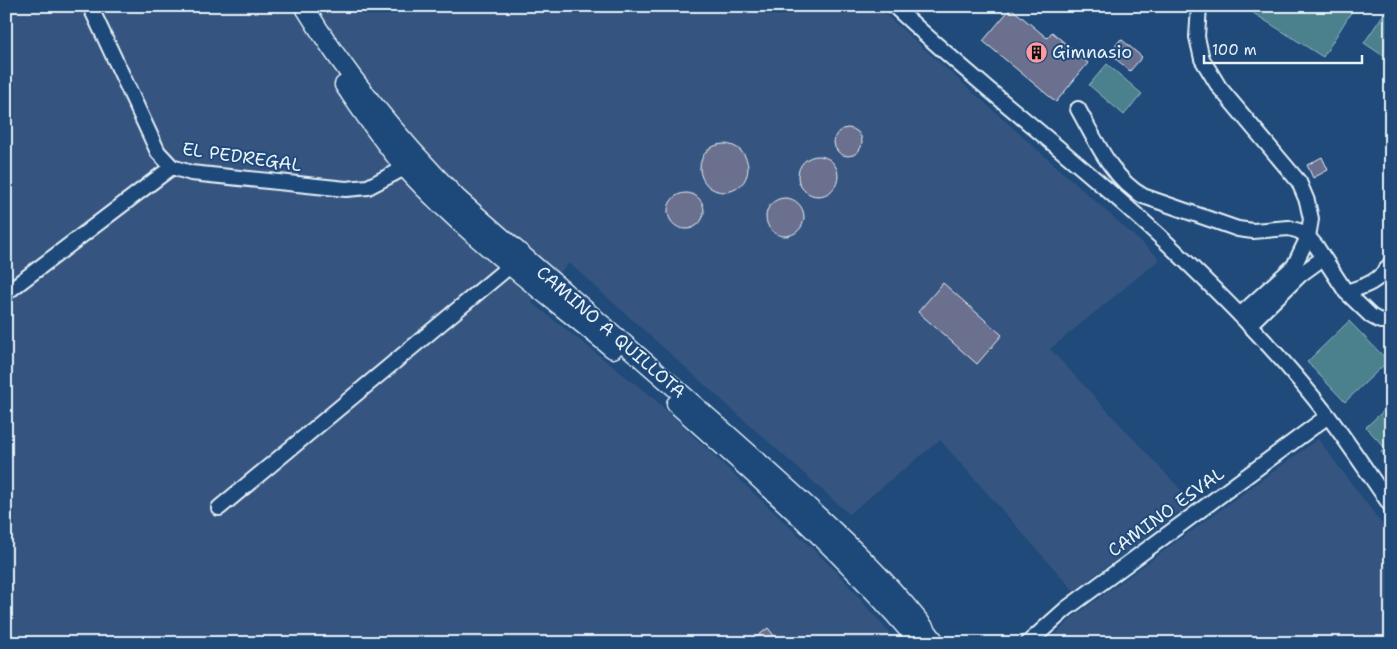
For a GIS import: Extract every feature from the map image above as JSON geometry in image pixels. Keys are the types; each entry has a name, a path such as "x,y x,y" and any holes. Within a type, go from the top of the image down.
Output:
{"main road":[{"name":"CAMINO A QUILLOTA","path":"299,6 341,81 366,117 412,164 458,199 711,419 802,501 879,575 922,635"},
{"name":"CAMINO A QUILLOTA","path":"304,6 323,38 412,164 457,219 641,372 758,478 922,635 936,643"},
{"path":"922,635 940,643"}],"street":[{"path":"90,6 158,152 172,166"},
{"path":"894,6 999,99 1097,180 1168,244 1244,320 1299,380 1328,416 1391,506"},
{"path":"1199,6 1197,37 1202,59 1219,87 1299,182 1307,201 1311,219 1308,237 1294,266 1244,320"},
{"path":"1078,109 1104,155 1123,180 1134,190 1143,196 1238,229 1253,231 1289,228 1300,231 1308,237 1346,292 1371,316 1380,321 1391,320"},
{"name":"EL PEDREGAL","path":"6,293 172,166 192,173 346,189 368,187 412,164"},
{"path":"1244,320 1323,258"},
{"path":"1346,292 1368,286 1387,270 1391,264"},
{"path":"219,508 511,265"},
{"name":"CAMINO ESVAL","path":"1028,643 1066,609 1328,416"}],"shaded area":[{"path":"6,6 876,6 1160,259 1050,349 1192,502 1074,591 940,440 849,514 569,263 531,302 653,398 836,571 898,643 6,643"},
{"path":"1318,439 1391,536 1391,643 1047,643 1073,617"}],"green space":[{"path":"1242,6 1355,6 1323,57"},
{"path":"1389,6 1391,6 1391,61 1364,43"},
{"path":"1107,64 1142,94 1124,115 1089,85"},
{"path":"1349,321 1388,361 1345,402 1307,362"},
{"path":"1391,404 1391,441 1384,447 1366,427"},
{"path":"1391,442 1391,462 1381,452"}],"building":[{"name":"Gimnasio","path":"1011,8 1047,38 1052,32 1088,63 1056,102 983,41"},
{"path":"1121,39 1142,57 1130,71 1109,53"},
{"path":"848,128 858,132 862,142 858,152 848,156 838,152 834,142 838,132"},
{"path":"724,144 733,146 741,151 746,159 748,168 746,177 741,185 733,190 724,192 715,190 707,185 702,177 700,168 702,159 707,151 715,146"},
{"path":"818,156 832,162 838,176 832,190 818,196 804,190 798,176 804,162"},
{"path":"1322,157 1328,170 1313,178 1307,165"},
{"path":"686,193 693,194 699,198 703,204 703,218 699,224 693,228 686,229 679,228 673,224 669,218 668,211 669,204 673,198 679,194"},
{"path":"785,198 798,204 804,217 798,230 785,236 772,230 766,217 772,204"},
{"path":"943,283 1002,335 977,364 918,312"},
{"path":"768,628 780,643 749,643"}],"place":[{"name":"Gimnasio","path":"1036,52"}]}
